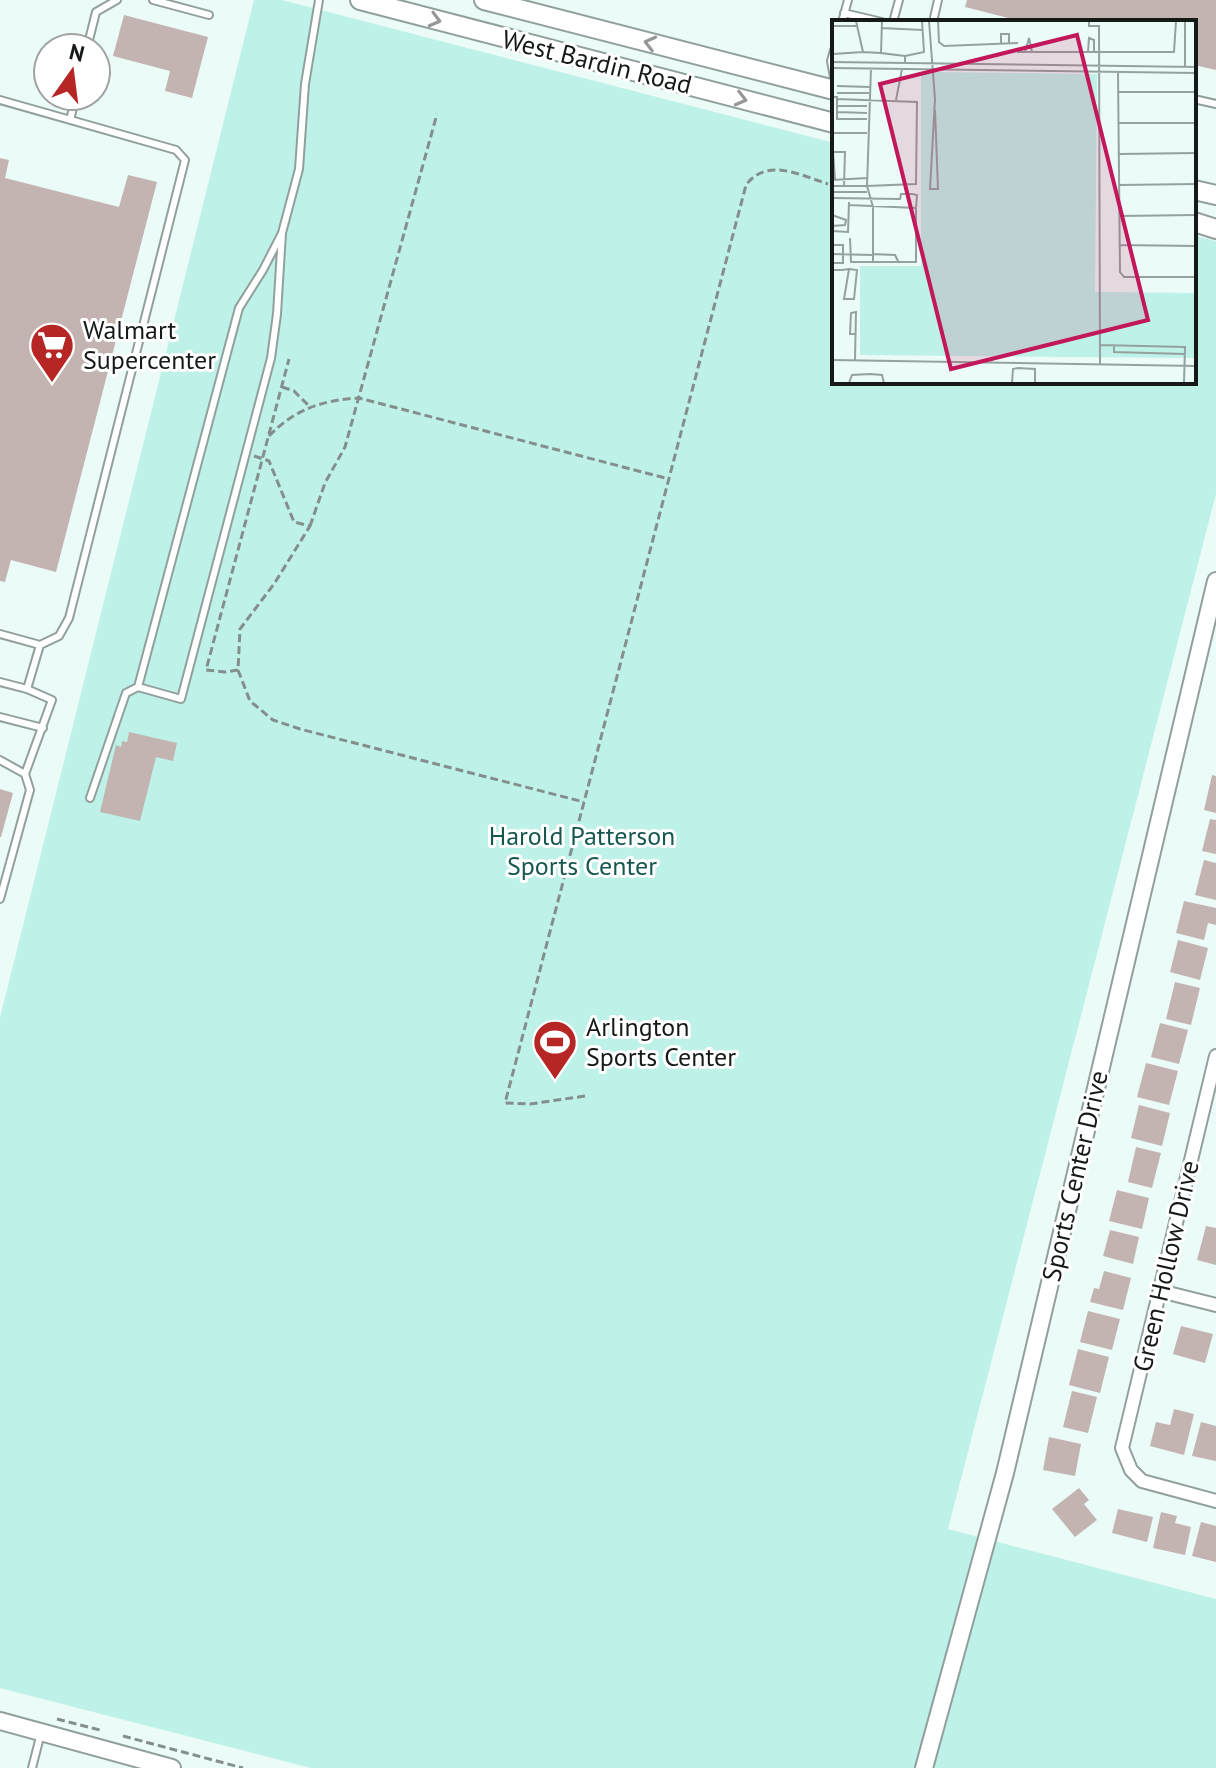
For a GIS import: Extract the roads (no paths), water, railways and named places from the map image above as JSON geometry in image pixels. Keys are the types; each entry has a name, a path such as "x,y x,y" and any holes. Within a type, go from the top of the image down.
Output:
{"main road":[{"name":"West Bardin Road","path":"360,0 832,122"},
{"name":"West Bardin Road","path":"484,0 832,89"},
{"path":"1196,190 1216,195"},
{"path":"1196,223 1216,229"}],"street":[{"name":"Sports Center Drive","path":"924,1768 1008,1458 1216,581"},
{"name":"Green Hollow Drive","path":"1216,1056 1122,1448 1134,1474 1142,1481 1216,1501"},
{"path":"1202,1117 1216,1120"},
{"path":"1160,1291 1216,1305"},
{"path":"0,1721 172,1768"}],"lane":[{"path":"91,32 96,12 117,0"},
{"path":"153,0 209,15"},
{"path":"90,798 126,693 138,687 181,699 271,358 282,233 299,169 305,84 319,0"},
{"path":"842,20 848,0"},
{"path":"894,20 899,0"},
{"path":"933,20 938,0"},
{"path":"844,13 874,20"},
{"path":"1196,99 1216,104"},
{"path":"0,100 176,150 185,160 69,618 59,636 40,645 0,634"},
{"path":"70,120 72,112"},
{"path":"138,687 239,308 282,233"},
{"path":"27,689 40,645"},
{"path":"0,682 52,700 25,774 30,790 0,899"},
{"path":"0,717 43,728"},
{"path":"0,760 25,774"},
{"path":"32,1767 41,1732"}],"place":[{"name":"Walmart Supercenter","path":"52,384"},
{"name":"Arlington Sports Center","path":"555,1081"}],"park label":[{"name":"Harold Patterson Sports Center","path":"582,851"}]}
